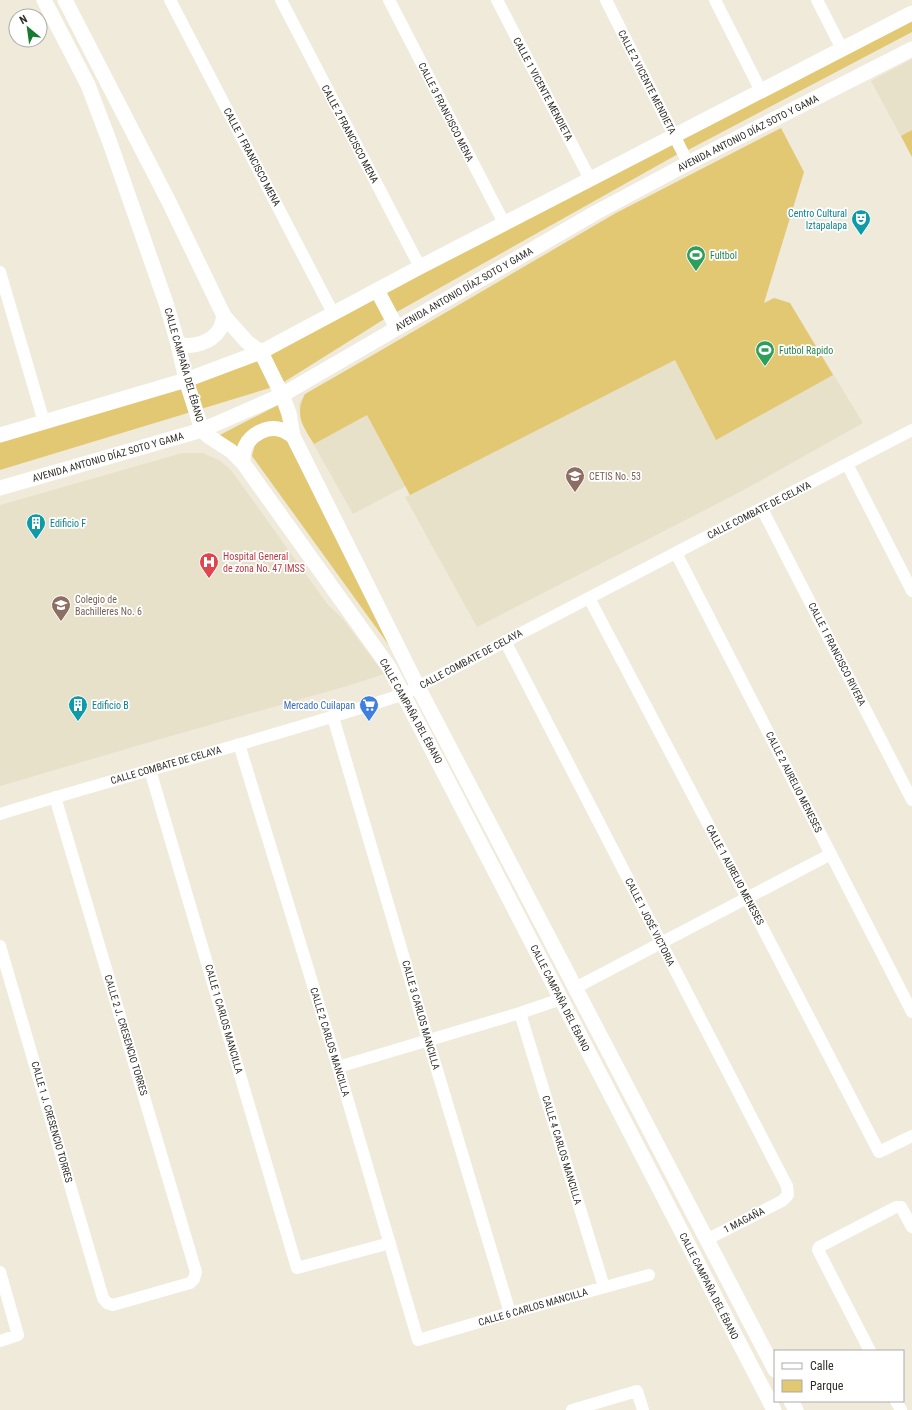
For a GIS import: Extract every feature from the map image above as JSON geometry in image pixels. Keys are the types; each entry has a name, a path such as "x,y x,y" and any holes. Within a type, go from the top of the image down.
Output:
{"street":[{"name":"CALLE CAMPAÑA DEL ÉBANO","path":"44,0 88,85 110,143 163,296 178,344 186,380 202,430 208,436 231,451 243,463 389,667 774,1410"},
{"name":"CALLE CAMPAÑA DEL ÉBANO","path":"65,0 169,202 224,316 247,342 261,352 289,413 293,436 418,687 774,1368"},
{"name":"CALLE 1 FRANCISCO MENA","path":"170,0 333,313"},
{"name":"CALLE 2 FRANCISCO MENA","path":"280,0 420,267"},
{"name":"CALLE 3 FRANCISCO MENA","path":"389,0 504,224"},
{"name":"CALLE 1 VICENTE MENDIETA","path":"497,0 590,179"},
{"name":"CALLE 2 VICENTE MENDIETA","path":"606,0 688,163"},
{"path":"714,0 761,91"},
{"path":"817,0 842,49"},
{"path":"0,435 186,380 261,352 420,267 912,13"},
{"name":"AVENIDA ANTONIO DÍAZ SOTO Y GAMA","path":"0,488 202,430 282,395 595,213 688,163 912,49"},
{"path":"0,272 44,422"},
{"path":"377,290 397,328"},
{"path":"178,344 192,346 203,343 221,328 224,316"},
{"path":"243,463 245,448 252,438 261,431 271,428 282,430 293,436"},
{"name":"CALLE COMBATE DE CELAYA","path":"0,814 333,717 404,694 912,430"},
{"path":"847,464 912,591"},
{"name":"CALLE 1 FRANCISCO RIVERA","path":"762,509 912,800"},
{"name":"CALLE 2 AURELIO MENESES","path":"676,553 912,1012"},
{"name":"CALLE 1 AURELIO MENESES","path":"589,598 879,1152 912,1136"},
{"name":"CALLE 1 JOSÉ VICTORIA","path":"505,641 787,1186 788,1195 782,1201"},
{"name":"CALLE 3 CARLOS MANCILLA","path":"333,717 510,1313"},
{"name":"CALLE 2 CARLOS MANCILLA","path":"239,744 338,1067 418,1340"},
{"name":"CALLE 1 CARLOS MANCILLA","path":"150,770 297,1268 390,1243"},
{"name":"CALLE 2 J. CRESENCIO TORRES","path":"55,797 196,1272 190,1283 120,1304 113,1305 107,1303 103,1298"},
{"path":"575,988 831,854"},
{"name":"CALLE 1 J. CRESENCIO TORRES","path":"0,946 103,1298"},
{"path":"338,1067 520,1013 561,999"},
{"name":"CALLE 4 CARLOS MANCILLA","path":"520,1013 604,1287"},
{"path":"628,1130 644,1121"},
{"name":"1 MAGAÑA","path":"706,1240 782,1201"},
{"path":"869,1350 818,1250 820,1247 896,1206 901,1207 912,1227"},
{"path":"0,1272 15,1320 18,1335 0,1341"},
{"name":"CALLE 6 CARLOS MANCILLA","path":"418,1340 648,1275"},
{"path":"572,1410 638,1391 643,1410"}],"shaded area":[{"path":"912,59 912,157 871,81"},
{"path":"616,213 764,303 774,298 790,303 863,423 742,491 477,627 405,497 410,495 406,486 353,514 301,422 299,404 305,394"},
{"path":"182,453 203,453 219,460 231,470 328,605 343,619 384,674 0,786 0,505"}],"green space":[{"path":"912,16 912,32 688,150 680,135"},
{"path":"781,128 804,172 764,303 774,298 790,303 833,375 716,440 675,360 410,495 367,415 314,444 306,432 300,414 300,408 305,394 616,213"},
{"path":"912,130 912,157 901,136"},
{"path":"670,139 678,154 395,313 381,288"},
{"path":"372,294 386,318 284,382 266,349"},
{"path":"259,360 273,387 0,470 0,436"},
{"path":"278,405 284,424 268,423 242,437 236,452 216,437"},
{"path":"261,434 285,437 401,662 252,456 255,444"}],"place":[{"name":"Centro Cultural Iztapalapa","path":"861,236"},
{"name":"Fultbol","path":"696,272"},
{"name":"Futbol Rapido","path":"765,367"},
{"name":"CETIS No. 53","path":"575,493"},
{"name":"Edificio F","path":"36,540"},
{"name":"Hospital General de zona No. 47 IMSS","path":"209,579"},
{"name":"Colegio de Bachilleres No. 6","path":"61,622"},
{"name":"Edificio B","path":"78,722"},
{"name":"Mercado Cuilapan","path":"369,722"}]}
